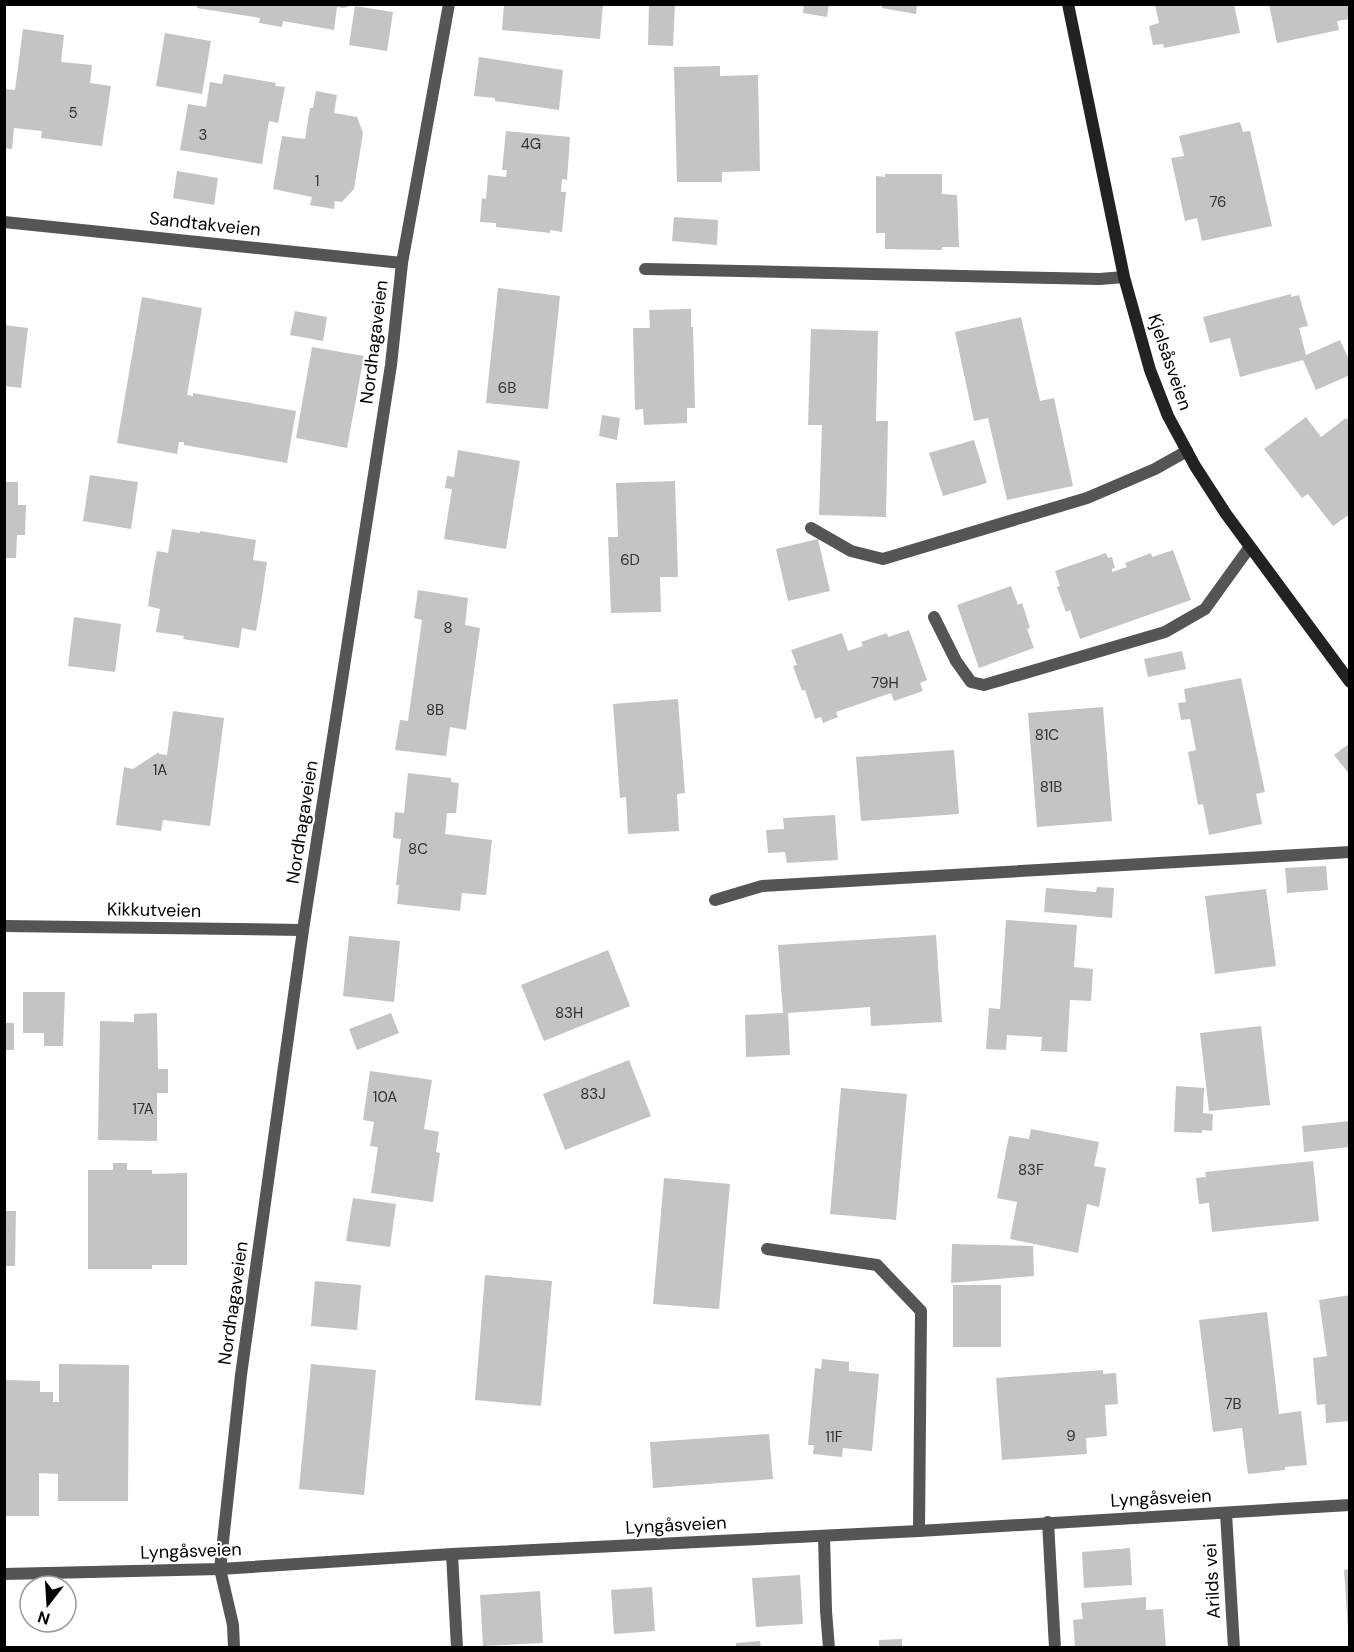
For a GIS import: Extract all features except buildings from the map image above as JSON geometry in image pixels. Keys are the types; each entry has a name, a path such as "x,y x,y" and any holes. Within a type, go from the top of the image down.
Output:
{"street":[{"name":"Nordhagaveien","path":"234,1647 233,1625 220,1569 241,1375 303,930 391,365 402,263 449,4"},
{"name":"Kjelsåsveien","path":"1068,4 1124,277 1150,370 1168,416 1187,451 1249,548 1350,682"},
{"name":"Sandtakveien","path":"4,222 402,263"},
{"path":"645,269 1088,279 1124,277"},
{"path":"811,528 851,551 883,559 1087,498 1155,469 1187,451"},
{"path":"934,617 956,662 971,682 984,684 1165,632 1205,609 1249,548"},
{"path":"715,900 762,886 1350,852"},
{"name":"Kikkutveien","path":"4,926 303,930"},
{"path":"767,1249 877,1265 921,1311 919,1531"},
{"name":"Lyngåsveien","path":"4,1574 220,1569 452,1554 919,1531 1350,1505"},
{"name":"Arilds vei","path":"1226,1513 1233,1647"},
{"path":"1048,1522 1055,1647"},
{"path":"824,1536 826,1611 830,1647"},
{"path":"452,1554 457,1647"}]}
